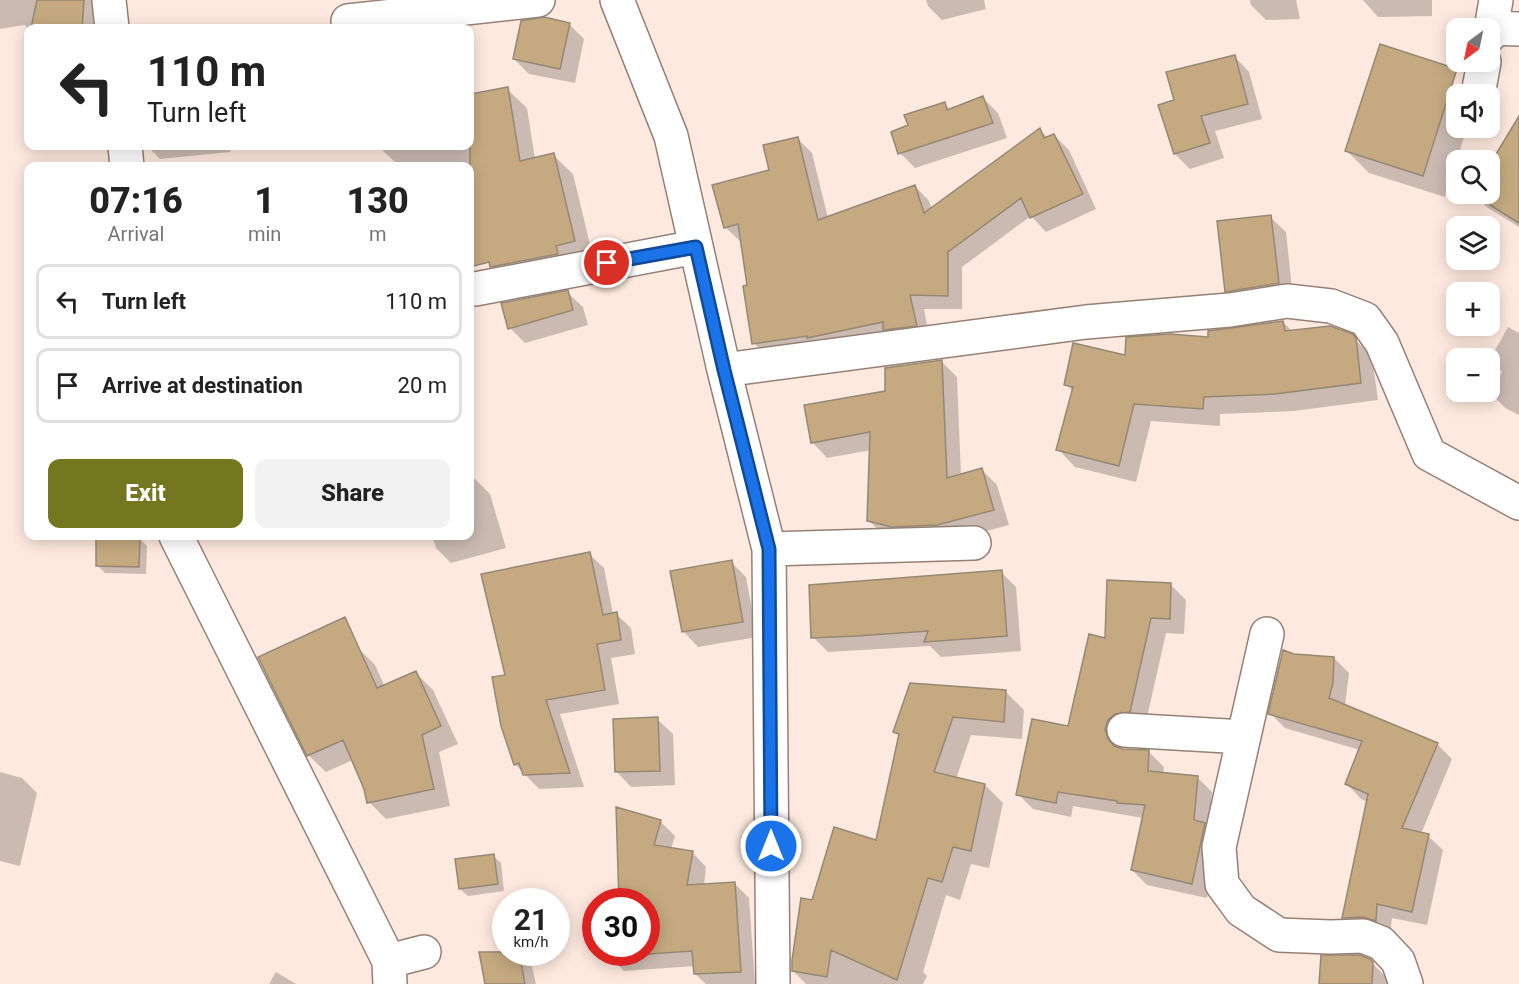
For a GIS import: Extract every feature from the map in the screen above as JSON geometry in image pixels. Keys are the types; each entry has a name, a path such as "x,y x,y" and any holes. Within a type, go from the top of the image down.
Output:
{"street":[{"path":"109,0 112,24"},
{"path":"348,21 538,0"},
{"path":"617,0 670,136 724,370 769,549 772,984"},
{"path":"475,289 696,247"},
{"path":"724,370 1086,322 1230,310 1287,301 1331,306 1365,319 1382,343 1429,454 1519,503"},
{"path":"178,540 390,973 424,952"},
{"path":"769,549 974,543"},
{"path":"1267,634 1219,847 1222,884 1241,910 1279,935 1363,936 1381,943 1398,961 1406,984"},
{"path":"1124,730 1244,737"}],"building":[{"path":"37,0 84,0 82,24 32,24"},
{"path":"544,17 570,23 560,69 513,59 521,21"},
{"path":"1380,44 1446,65 1446,72 1456,72 1452,84 1446,84 1446,104 1423,176 1345,151"},
{"path":"1235,55 1248,104 1201,116 1210,143 1174,154 1158,105 1174,100 1166,72"},
{"path":"508,87 520,161 554,153 575,241 556,246 558,254 490,267 489,262 474,266 474,162 470,162 470,150 474,150 474,93"},
{"path":"983,96 993,123 898,154 891,132 908,125 904,115 945,102 947,110"},
{"path":"1519,116 1519,223 1490,205 1500,204 1498,150"},
{"path":"1040,128 1044,138 1054,134 1083,194 1030,218 1021,198 948,252 948,296 910,295 917,326 883,330 883,322 807,338 807,336 752,344 743,286 747,285 738,224 724,228 712,185 769,170 763,145 798,137 818,220 915,185 924,213"},
{"path":"1271,215 1279,283 1225,292 1217,221"},
{"path":"568,290 573,310 508,329 501,303"},
{"path":"1283,321 1285,331 1330,326 1353,334 1356,338 1361,383 1275,394 1204,397 1203,409 1134,404 1119,466 1056,450 1073,387 1064,385 1073,343 1125,355 1126,337 1170,334 1208,337 1208,331"},
{"path":"942,360 947,478 982,468 994,510 937,525 892,527 867,521 870,432 811,443 804,405 885,391 885,368"},
{"path":"96,540 140,540 139,567 96,566"},
{"path":"590,552 603,615 617,612 621,640 597,644 605,690 546,700 570,773 523,775 519,763 514,765 501,726 492,677 505,675 481,574"},
{"path":"732,560 743,622 682,632 670,571"},
{"path":"1002,570 1007,636 924,642 928,631 811,638 809,585"},
{"path":"1107,580 1171,583 1170,619 1151,618 1130,712 1115,714 1108,720 1105,729 1108,739 1114,746 1123,749 1149,750 1148,771 1198,776 1194,820 1205,823 1192,884 1131,870 1145,805 1117,803 1117,801 1058,792 1056,803 1016,795 1032,719 1068,726 1089,634 1105,638"},
{"path":"345,617 377,688 416,671 441,726 422,735 434,789 367,803 364,789 343,740 307,756 258,657"},
{"path":"1283,650 1294,654 1334,657 1333,683 1329,698 1438,743 1402,828 1429,834 1412,912 1377,904 1376,921 1363,917 1342,918 1368,794 1345,784 1362,741 1268,714"},
{"path":"910,683 1006,690 1004,722 953,717 934,772 985,784 971,851 953,847 942,882 928,878 897,980 831,950 827,977 792,971 801,898 812,900 834,827 876,840 899,734 893,732"},
{"path":"658,717 660,771 615,772 613,719"},
{"path":"616,807 661,820 654,845 693,851 687,885 735,882 741,972 694,974 692,951 660,953 660,888 619,888"},
{"path":"494,854 498,884 459,889 455,859"},
{"path":"479,952 492,952 492,966 522,966 525,984 485,984"},
{"path":"1321,955 1360,955 1370,959 1373,962 1372,984 1319,984"}],"route":[{"path":"607,263 696,247 769,549 771,846"}]}
